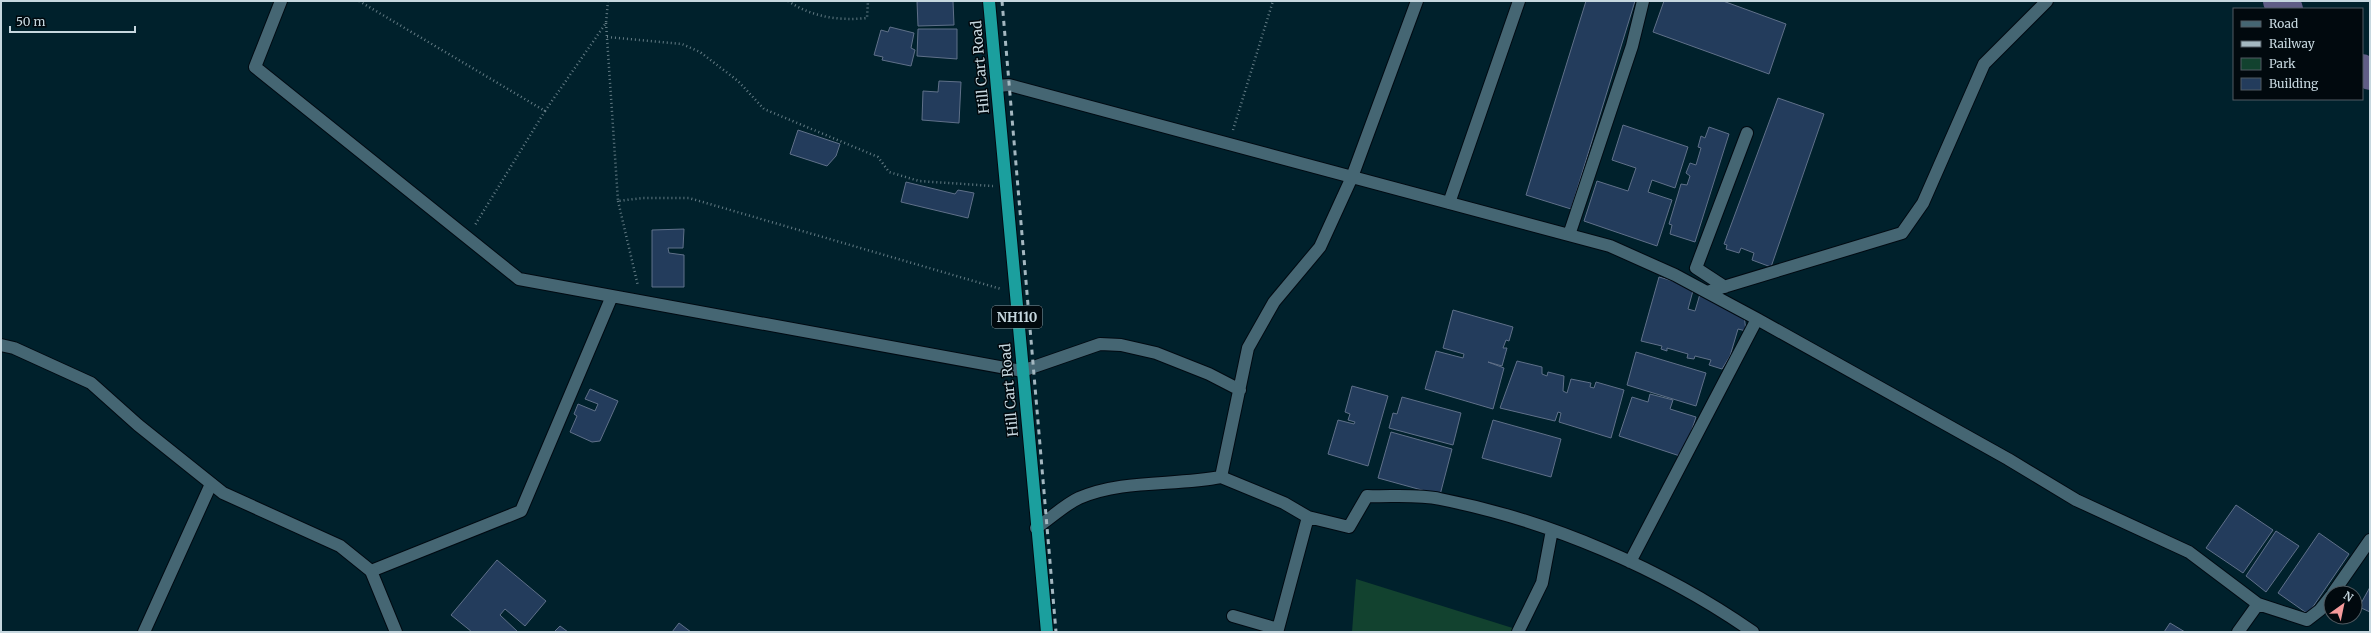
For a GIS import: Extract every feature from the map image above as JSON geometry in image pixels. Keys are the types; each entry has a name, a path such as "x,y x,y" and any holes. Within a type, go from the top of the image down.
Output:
{"highway":[{"name":"Hill Cart Road","path":"989,1 1036,528 1047,632"}],"street":[{"path":"281,1 255,67 519,279 1022,371 1100,344 1121,345 1156,353 1209,374 1240,390"},
{"path":"1221,478 1231,423 1240,390 1246,356 1252,341 1274,302 1320,247 1352,177 1417,1"},
{"path":"1449,203 1520,1"},
{"path":"1570,236 1632,46 1643,1"},
{"path":"1707,292 1902,233 1923,203 1984,64 2047,1"},
{"path":"997,86 1009,85 1610,246 1675,275 1757,319 2008,459 2076,500 2189,552 2258,604 2307,620 2323,606"},
{"path":"1725,287 1696,268 1747,133"},
{"path":"371,571 521,511 612,296"},
{"path":"1630,562 1757,319"},
{"path":"1,345 14,348 91,383 138,425 223,493 340,546 371,571 396,632"},
{"path":"1036,528 1078,499 1108,488 1196,482 1221,478 1284,503 1308,517 1349,526 1367,496 1438,498 1535,523 1630,562 1729,615 1753,632"},
{"path":"144,632 211,484"},
{"path":"1233,616 1278,630 1308,517"},
{"path":"1518,632 1542,582 1552,530"},
{"path":"2339,585 2370,540"},
{"path":"2238,632 2258,604"}],"path":[{"path":"359,1 544,111"},
{"path":"608,1 606,23 618,201 641,301"},
{"path":"788,1 805,12 846,20 867,18 868,1"},
{"path":"1229,144 1273,1"},
{"path":"468,238 544,111 606,23"},
{"path":"607,37 682,44 700,52 738,81 764,109 878,156 889,172 919,181 961,185 1006,186"},
{"path":"618,201 643,198 689,198 1015,293"}],"green space":[{"path":"1356,579 1519,630 1518,632 1352,632"}],"building":[{"path":"917,1 953,1 954,25 918,26"},
{"path":"1586,1 1635,1 1571,209 1526,195"},
{"path":"1664,1 1723,1 1786,24 1769,74 1653,32"},
{"path":"890,27 914,33 911,48 915,50 911,66 882,60 883,57 874,55 881,30 888,32"},
{"path":"918,29 957,29 957,59 917,56"},
{"path":"939,81 961,82 959,123 922,120 923,91 938,92"},
{"path":"1778,98 1824,114 1771,267 1752,260 1754,253 1741,248 1739,253 1726,249 1727,245 1724,244"},
{"path":"1623,125 1688,147 1675,188 1652,180 1648,192 1672,200 1657,246 1584,221 1597,181 1628,191 1636,168 1612,160"},
{"path":"1709,127 1729,134 1695,242 1670,234 1672,225 1669,224 1681,184 1687,185 1690,176 1686,173 1690,163 1696,165 1701,148 1698,147 1701,136 1705,138"},
{"path":"798,130 840,144 836,156 827,166 790,154"},
{"path":"906,182 955,194 958,190 974,193 968,218 901,202"},
{"path":"684,229 683,248 668,248 669,253 684,255 684,287 652,287 652,230"},
{"path":"1659,277 1694,287 1688,309 1695,311 1700,294 1744,315 1746,331 1738,329 1730,356 1722,369 1709,365 1711,360 1695,356 1694,359 1687,358 1688,354 1667,348 1667,351 1661,349 1662,346 1641,341"},
{"path":"1453,310 1513,327 1509,341 1506,340 1503,348 1507,348 1502,366 1488,362 1504,368 1493,409 1425,389 1436,351 1463,358 1464,354 1443,348"},
{"path":"1636,352 1706,373 1696,406 1627,385"},
{"path":"1517,361 1542,367 1542,374 1547,376 1548,372 1564,376 1563,391 1567,393 1571,379 1591,383 1590,387 1594,388 1596,382 1624,390 1611,438 1559,422 1561,413 1558,412 1555,421 1500,408"},
{"path":"1352,386 1388,396 1368,466 1328,454 1338,420 1354,424 1355,422 1348,420 1350,414 1345,412"},
{"path":"590,389 618,401 600,441 592,442 570,432 577,416 574,414 578,404 595,411 598,404 585,399"},
{"path":"1650,394 1673,400 1670,409 1696,417 1683,457 1619,436 1632,397 1648,402"},
{"path":"1402,397 1461,413 1453,445 1389,428 1393,413 1397,414"},
{"path":"1493,420 1561,439 1551,477 1482,458"},
{"path":"1391,432 1452,449 1440,495 1378,478"},
{"path":"2236,505 2273,530 2243,573 2206,548"},
{"path":"2276,531 2299,546 2266,592 2246,576"},
{"path":"2319,533 2349,554 2328,585 2323,585 2323,592 2308,614 2278,593"},
{"path":"497,560 546,601 525,626 505,609 500,615 518,632 472,632 451,615"},
{"path":"2370,587 2370,612 2363,609 2363,600"},
{"path":"679,623 691,632 672,632"},
{"path":"2170,623 2185,632 2164,632"},
{"path":"560,626 568,632 554,632"}],"waterway":[{"path":"2278,1 2287,8"},
{"path":"2363,70 2370,75"}],"railway":[{"path":"1002,1 1056,632"}]}
